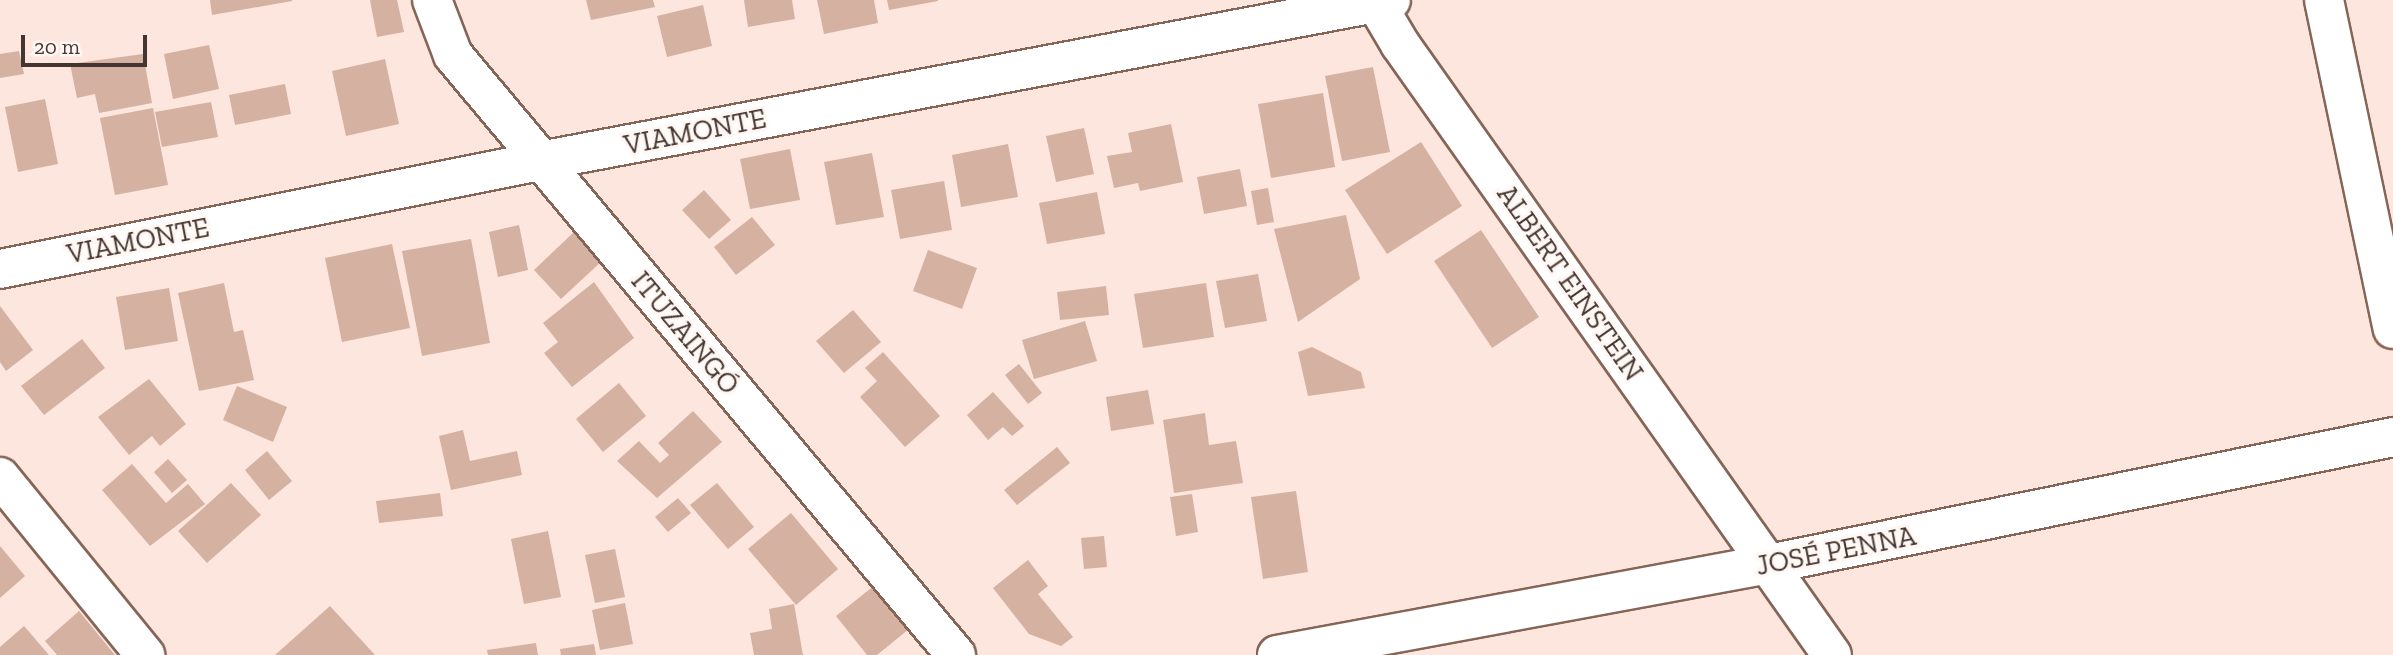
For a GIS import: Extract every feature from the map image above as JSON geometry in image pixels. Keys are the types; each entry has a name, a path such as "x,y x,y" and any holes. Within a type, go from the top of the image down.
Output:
{"street":[{"name":"ITUZAINGÓ","path":"432,0 453,55 956,655"},
{"path":"2324,0 2393,329"},
{"name":"VIAMONTE","path":"0,269 540,161 1380,1"},
{"name":"ALBERT EINSTEIN","path":"1380,1 1399,44 1832,655"},
{"name":"JOSÉ PENNA","path":"1277,655 1769,564 2393,437"},
{"path":"0,477 145,655"}],"building":[{"path":"210,0 292,0 292,1 212,15"},
{"path":"370,0 397,0 404,32 377,37"},
{"path":"586,0 653,0 655,7 591,20"},
{"path":"744,0 792,0 795,19 748,27"},
{"path":"817,0 874,0 878,23 824,34"},
{"path":"887,0 938,0 938,1 889,10"},
{"path":"703,5 712,46 667,57 657,16"},
{"path":"209,45 219,89 173,99 164,54"},
{"path":"19,51 24,74 0,78 0,54"},
{"path":"143,54 152,103 99,113 95,94 77,98 70,64"},
{"path":"385,59 399,124 346,136 332,71"},
{"path":"1373,67 1390,152 1342,161 1325,76"},
{"path":"285,84 291,114 235,125 229,95"},
{"path":"1323,93 1335,167 1271,178 1258,104"},
{"path":"45,99 58,164 18,172 5,107"},
{"path":"211,102 218,137 162,147 155,112"},
{"path":"153,108 168,185 115,195 100,118"},
{"path":"1171,124 1183,182 1140,191 1138,183 1114,188 1107,156 1132,152 1128,133"},
{"path":"1084,128 1094,174 1056,182 1046,136"},
{"path":"1421,142 1462,206 1387,254 1345,190"},
{"path":"1008,144 1018,197 961,207 952,155"},
{"path":"790,149 800,200 750,209 740,159"},
{"path":"872,153 884,217 836,225 824,162"},
{"path":"1240,169 1247,206 1204,214 1197,177"},
{"path":"944,181 952,230 900,239 891,190"},
{"path":"1268,188 1274,222 1257,225 1251,191"},
{"path":"704,190 731,220 709,239 682,210"},
{"path":"1097,192 1105,234 1047,244 1039,203"},
{"path":"1346,215 1360,279 1298,322 1274,229"},
{"path":"752,217 775,245 736,275 714,247"},
{"path":"519,225 528,270 498,277 489,232"},
{"path":"1481,230 1539,317 1492,348 1434,261"},
{"path":"575,231 603,260 561,299 534,270"},
{"path":"471,239 490,343 422,356 402,251"},
{"path":"392,244 410,328 342,342 325,258"},
{"path":"928,250 977,268 962,309 913,291"},
{"path":"1258,274 1267,321 1225,328 1216,281"},
{"path":"594,282 634,338 572,387 544,353 558,342 543,323"},
{"path":"224,283 234,332 243,330 254,380 199,391 178,293"},
{"path":"1206,283 1214,337 1143,348 1134,294"},
{"path":"1106,286 1109,315 1060,320 1057,292"},
{"path":"169,288 178,341 125,350 116,297"},
{"path":"0,306 33,350 6,371 0,362"},
{"path":"853,310 881,342 844,373 816,341"},
{"path":"1085,321 1097,361 1034,379 1022,340"},
{"path":"82,339 105,368 44,415 21,386"},
{"path":"1312,347 1361,372 1365,388 1308,396 1298,352"},
{"path":"883,352 940,416 905,447 860,397 877,381 865,368"},
{"path":"1019,364 1042,393 1028,404 1005,375"},
{"path":"149,379 186,424 160,446 152,436 129,455 98,417"},
{"path":"619,383 646,416 603,452 576,419"},
{"path":"237,386 287,407 273,442 223,420"},
{"path":"1148,390 1154,424 1111,431 1106,397"},
{"path":"993,392 1024,426 1012,436 1003,427 988,440 967,415"},
{"path":"693,411 722,442 657,498 617,461 639,441 660,463 669,455 658,443"},
{"path":"1205,413 1209,445 1236,441 1243,483 1174,493 1163,420"},
{"path":"463,430 470,461 517,451 522,475 451,490 439,436"},
{"path":"1057,447 1070,463 1017,505 1004,490"},
{"path":"267,451 292,481 269,500 245,470"},
{"path":"168,459 187,480 172,493 154,472"},
{"path":"132,464 166,503 188,484 205,504 150,546 102,490"},
{"path":"231,483 261,515 207,563 178,531"},
{"path":"717,483 754,527 728,549 690,505"},
{"path":"1296,491 1308,572 1263,579 1251,497"},
{"path":"440,493 443,516 379,523 376,501"},
{"path":"1192,494 1198,532 1176,536 1170,497"},
{"path":"678,498 691,513 668,532 655,517"},
{"path":"791,513 838,569 796,605 748,549"},
{"path":"548,531 561,597 524,604 511,539"},
{"path":"1104,536 1107,567 1084,569 1081,538"},
{"path":"0,546 25,576 0,598"},
{"path":"615,549 625,597 595,603 585,555"},
{"path":"1028,560 1048,586 1038,594 1073,637 1061,646 1029,634 993,588"},
{"path":"875,585 909,629 877,655 867,655 836,616"},
{"path":"625,603 633,644 600,650 592,610"},
{"path":"794,604 803,655 754,655 750,633 772,629 769,609"},
{"path":"330,606 375,655 275,655"},
{"path":"79,611 115,655 57,655 45,641"},
{"path":"24,626 49,655 0,655 0,647"},
{"path":"536,643 538,655 488,655 487,650"},
{"path":"594,644 596,655 561,655 560,649"}]}
